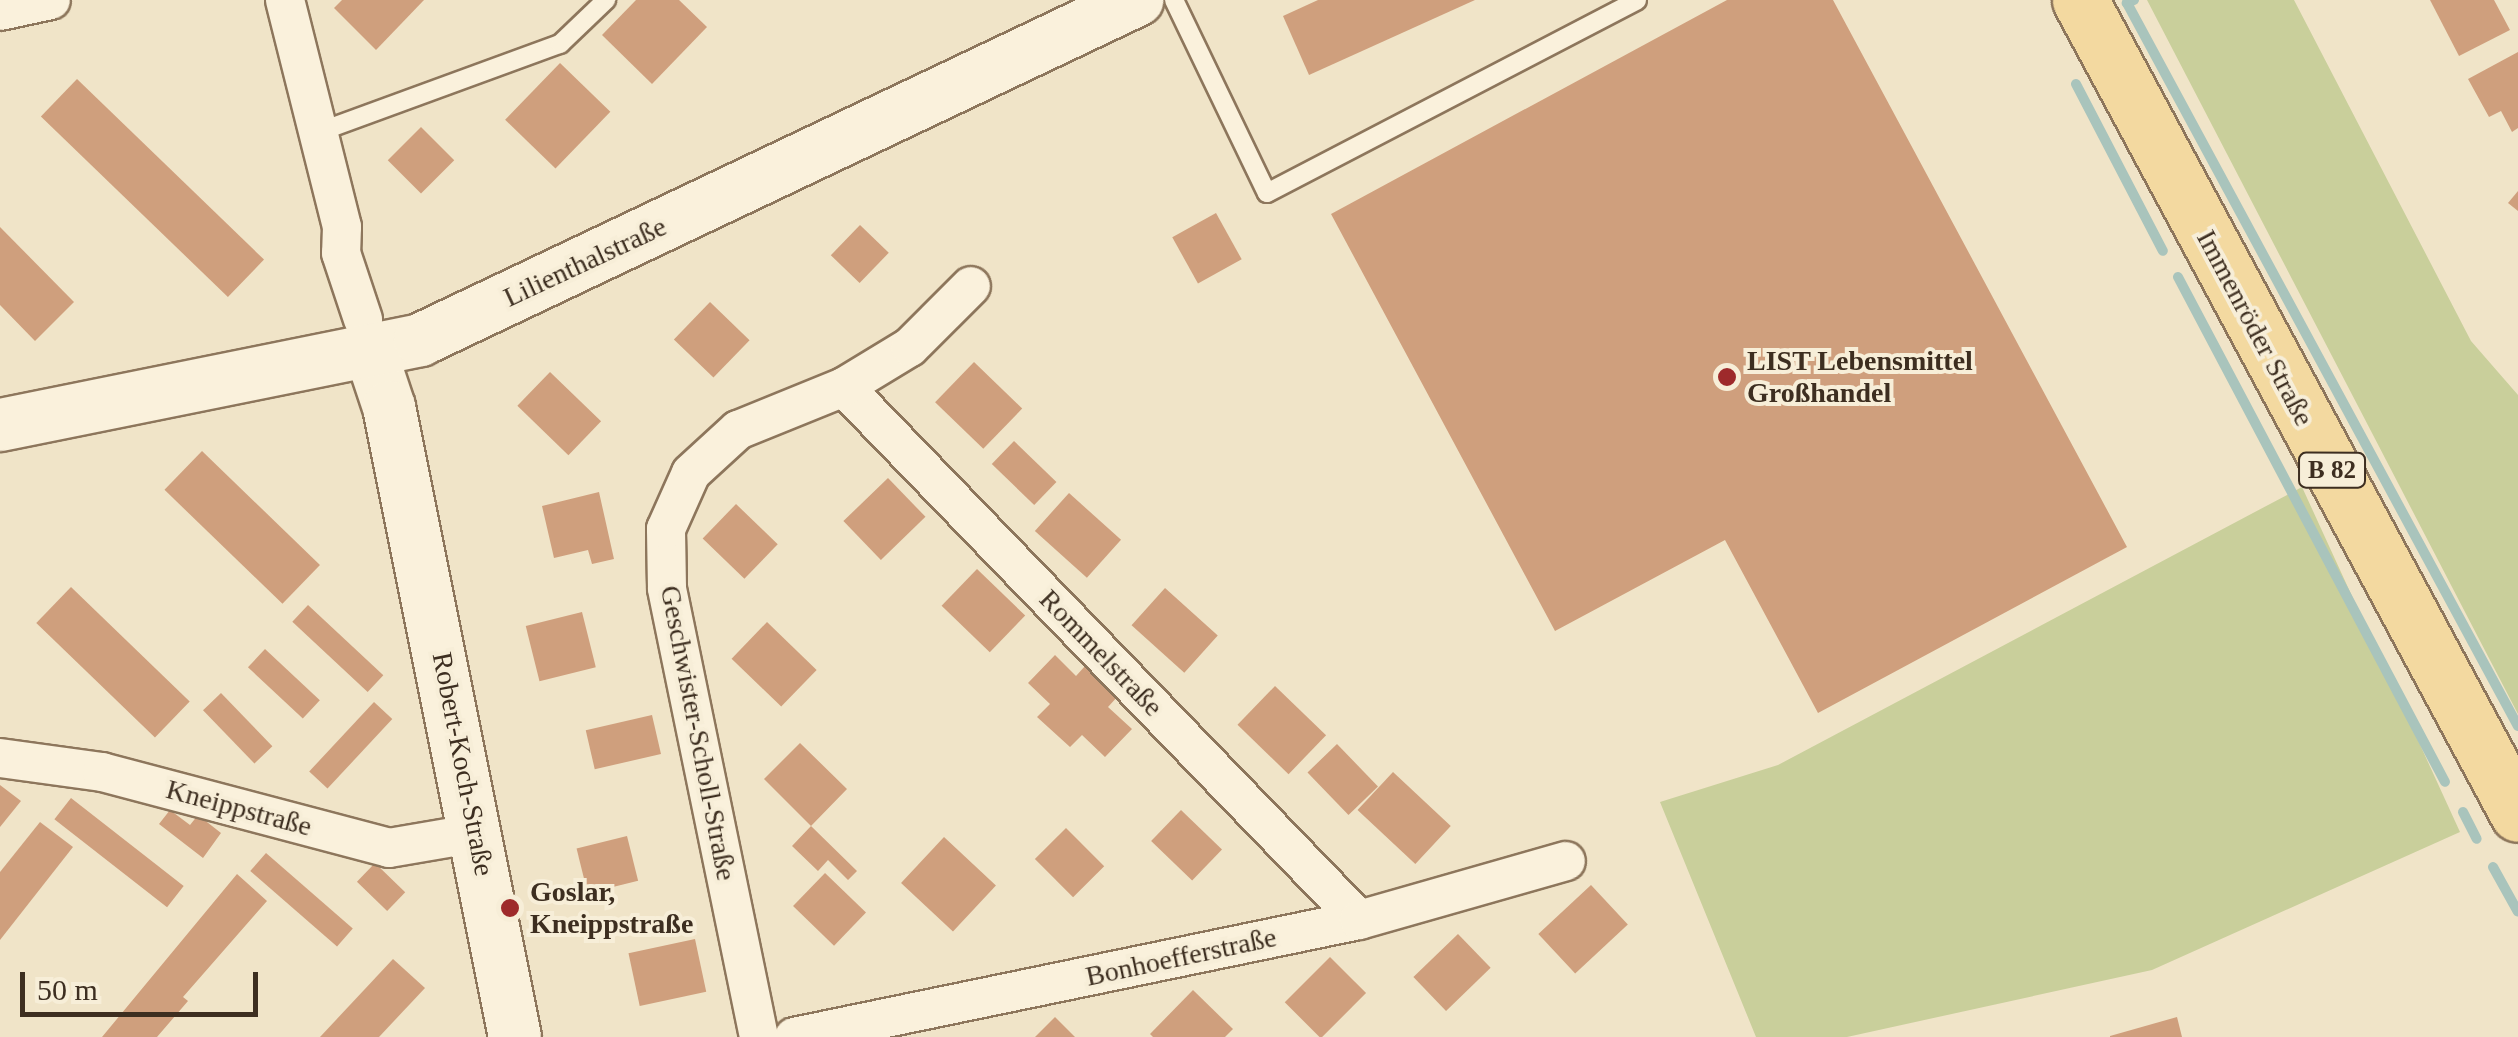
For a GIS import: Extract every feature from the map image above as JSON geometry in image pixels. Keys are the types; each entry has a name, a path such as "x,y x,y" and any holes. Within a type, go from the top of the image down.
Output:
{"main road":[{"name":"Immenröder Straße","path":"2080,0 2514,797"}],"street":[{"path":"0,11 51,0"},
{"path":"285,0 342,227 354,250 370,349"},
{"name":"Lilienthalstraße","path":"0,425 420,340 1137,0"},
{"name":"Geschwister-Scholl-Straße","path":"758,1037 667,588 666,529 692,473 738,430 844,387 910,347 971,286"},
{"name":"Robert-Koch-Straße","path":"370,349 374,396 388,460 404,492 477,832 515,1037"},
{"name":"Rommelstraße","path":"844,387 1358,920"},
{"name":"Kneippstraße","path":"0,758 102,772 389,848 477,832"},
{"name":"Bonhoefferstraße","path":"794,1037 1358,920 1566,861"}],"lane":[{"path":"320,132 560,44 606,0"},
{"path":"1174,0 1267,193 1637,0"}],"green space":[{"path":"2147,0 2294,0 2471,341 2518,395 2518,714"},
{"path":"2302,487 2460,832 2152,970 1847,1037 1756,1037 1660,802 1778,765"}],"building":[{"path":"342,0 424,0 376,50 334,8"},
{"path":"636,0 679,0 707,27 652,84 602,35"},
{"path":"1318,0 1475,0 1309,75 1283,16"},
{"name":"LIST Lebensmittel Großhandel","path":"1727,0 1833,0 2127,547 1818,713 1725,540 1555,631 1331,214"},
{"path":"2430,0 2494,0 2510,30 2459,56"},
{"path":"2518,52 2518,128 2512,132 2501,111 2489,117 2468,79"},
{"path":"560,63 610,112 555,168 505,120"},
{"path":"77,79 264,260 228,297 41,116"},
{"path":"421,127 454,160 421,193 388,160"},
{"path":"2518,191 2518,211 2508,203"},
{"path":"1216,213 1242,259 1198,284 1172,237"},
{"path":"860,225 889,253 860,283 831,255"},
{"path":"0,227 74,302 35,341 0,305"},
{"path":"710,302 750,340 713,378 674,339"},
{"path":"974,362 1022,409 983,449 935,402"},
{"path":"550,372 601,421 568,455 517,406"},
{"path":"1014,441 1056,482 1034,505 992,464"},
{"path":"202,451 320,565 282,604 164,490"},
{"path":"888,478 926,517 881,560 843,521"},
{"path":"599,492 614,559 592,564 588,550 554,558 542,506"},
{"path":"1069,493 1121,540 1087,578 1035,531"},
{"path":"736,504 778,544 744,579 703,539"},
{"path":"977,569 1025,616 990,652 942,606"},
{"path":"71,587 190,702 155,738 36,623"},
{"path":"1165,588 1218,636 1184,673 1132,625"},
{"path":"308,605 383,675 368,692 292,622"},
{"path":"582,612 596,667 540,681 526,626"},
{"path":"767,622 817,670 781,707 732,659"},
{"path":"265,649 320,700 303,718 248,667"},
{"path":"1055,655 1076,676 1086,665 1118,696 1108,707 1132,729 1105,757 1082,735 1070,747 1037,717 1050,704 1028,683"},
{"path":"1275,686 1326,735 1289,774 1237,725"},
{"path":"221,693 272,746 254,764 203,710"},
{"path":"374,702 392,719 327,789 309,771"},
{"path":"652,715 661,754 595,769 586,730"},
{"path":"800,743 847,789 811,826 764,779"},
{"path":"1337,744 1378,786 1348,815 1308,772"},
{"path":"1393,772 1451,826 1415,864 1358,810"},
{"path":"0,785 21,801 0,827"},
{"path":"71,798 184,886 167,907 54,819"},
{"path":"170,810 190,825 198,815 221,833 203,858 159,824"},
{"path":"1181,810 1222,850 1192,881 1151,841"},
{"path":"40,822 73,847 0,940 0,872"},
{"path":"811,826 857,871 848,880 828,860 818,871 792,846"},
{"path":"1066,828 1104,866 1073,897 1035,859"},
{"path":"627,836 638,881 588,893 577,849"},
{"path":"944,837 996,885 953,931 901,883"},
{"path":"266,853 353,928 337,947 250,871"},
{"path":"375,863 405,892 387,911 357,882"},
{"path":"825,873 866,913 834,946 793,906"},
{"path":"237,874 267,901 183,997 188,1001 157,1037 102,1037"},
{"path":"1591,885 1628,924 1575,974 1538,934"},
{"path":"1458,934 1491,968 1446,1011 1413,977"},
{"path":"695,939 706,992 640,1006 628,953"},
{"path":"1330,957 1366,993 1322,1037 1285,1002"},
{"path":"393,959 425,988 379,1037 320,1037"},
{"path":"1193,990 1233,1029 1225,1037 1153,1037 1150,1034"},
{"path":"1055,1017 1075,1037 1035,1037"},
{"path":"2177,1017 2182,1037 2110,1037 2110,1036"}],"waterway":[{"path":"2134,0 2127,3 2518,726"},
{"path":"2076,84 2163,251"},
{"path":"2178,277 2445,782"},
{"path":"2463,812 2477,839"},
{"path":"2493,867 2518,912"}],"place":[{"name":"LIST Lebensmittel Großhandel","path":"1727,377"},
{"name":"Goslar, Kneippstraße","path":"510,908"}]}
